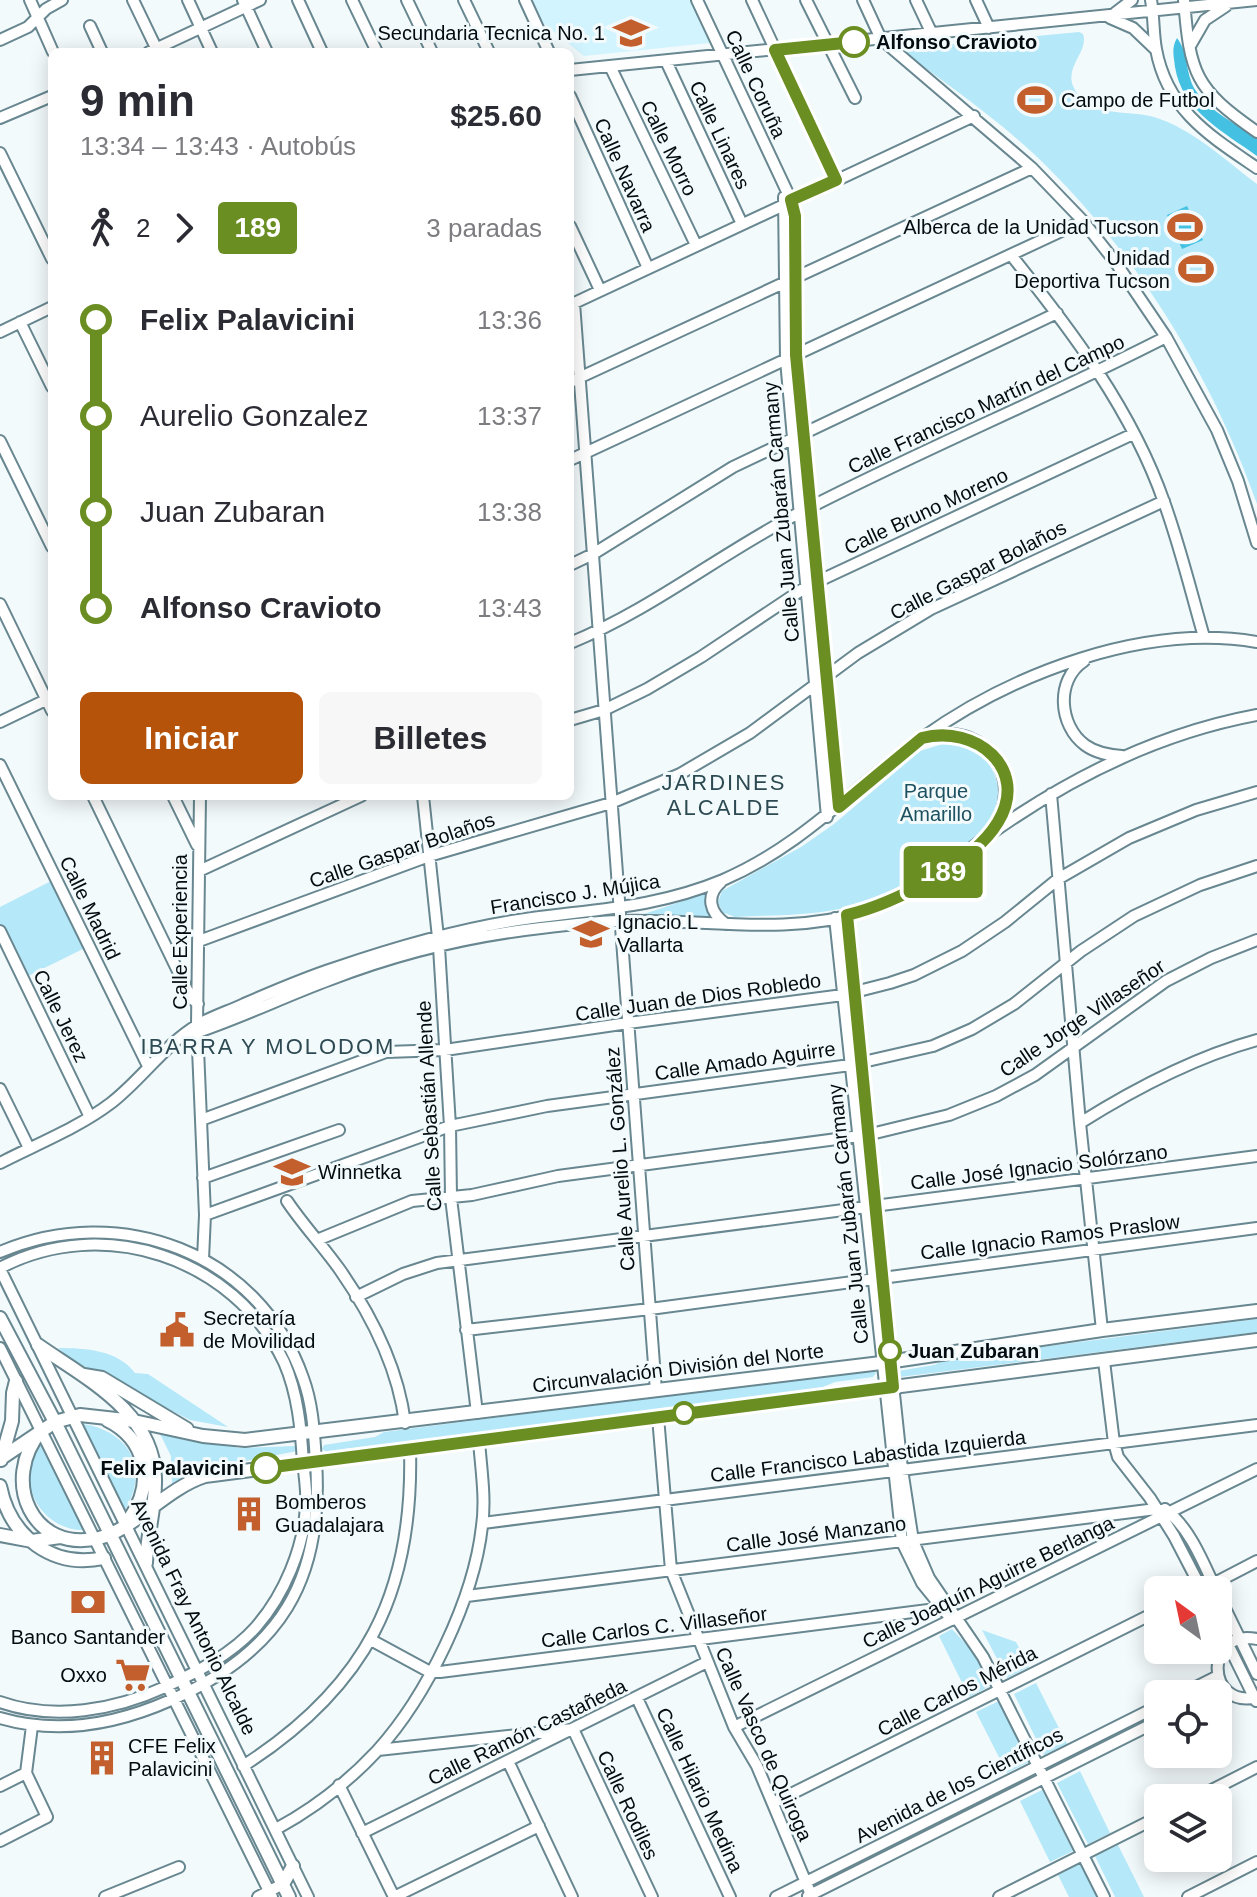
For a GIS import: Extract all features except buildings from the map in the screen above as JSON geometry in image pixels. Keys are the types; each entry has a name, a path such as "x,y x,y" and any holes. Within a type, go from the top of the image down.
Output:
{"main road":[{"name":"Circunvalación División del Norte","path":"0,1460 55,1422 73,1416 134,1421 197,1435 245,1440 405,1423 886,1362 1257,1311"},
{"name":"Avenida Fray Antonio Alcalde","path":"0,1318 55,1422 289,1897"},
{"path":"0,1535 32,1541 63,1537 94,1539 110,1534 187,1482 205,1476 1257,1340"},
{"path":"38,1345 115,1399 147,1442 154,1464 146,1563"},
{"path":"79,1374 102,1378 197,1435"},
{"path":"0,1460 12,1421 16,1381"},
{"path":"103,1418 127,1433 142,1457 145,1483 141,1500 126,1524"},
{"name":"Circunvalación División del Norte","path":"41,1431 26,1452 21,1467 22,1493 36,1519 45,1528 63,1537"},
{"path":"0,1486 8,1512 32,1541 46,1552 80,1562 104,1558"},
{"path":"283,1884 293,1866"}],"street":[{"path":"30,0 51,48"},
{"path":"0,40 28,27 62,0"},
{"path":"133,0 153,48"},
{"path":"188,0 210,48"},
{"path":"160,48 245,3 260,0"},
{"path":"298,0 320,48"},
{"path":"352,0 375,48"},
{"path":"407,0 430,48"},
{"path":"464,0 487,48"},
{"path":"525,0 547,48"},
{"name":"Calle Coruña","path":"697,0 788,202"},
{"path":"752,0 836,180"},
{"path":"806,0 855,98"},
{"path":"863,0 881,39 1032,168 1083,221 1116,263 1166,337 1217,430 1238,481 1257,543"},
{"path":"916,0 932,34"},
{"path":"976,0 989,28"},
{"path":"1104,17 1132,0"},
{"path":"1221,0 1238,2"},
{"path":"574,70 1104,17 1152,5 1257,0"},
{"path":"1189,48 1205,20 1220,8 1238,2"},
{"path":"245,3 265,48"},
{"path":"1184,4 1194,69 1206,90 1227,111 1257,132"},
{"path":"1152,5 1156,49 1162,72 1182,108 1202,131 1257,168"},
{"path":"1104,17 1133,28 1156,49"},
{"path":"90,26 100,48"},
{"name":"Calle Linares","path":"666,61 742,224"},
{"name":"Calle Morro","path":"610,66 696,245"},
{"path":"0,118 48,98"},
{"name":"Calle Navarra","path":"574,105 648,268"},
{"path":"574,303 974,116"},
{"path":"0,153 48,251"},
{"path":"574,379 1032,168"},
{"name":"Calle Juan Zubarán Carmany","path":"788,202 792,437 798,513 825,678 839,807"},
{"path":"574,458 1083,221"},
{"path":"574,235 600,290"},
{"path":"1011,255 1099,372 1133,434 1164,501 1204,637"},
{"path":"0,332 48,309"},
{"path":"574,563 698,487 792,437 1057,313"},
{"path":"20,322 48,379"},
{"name":"Calle Francisco Martín del Campo","path":"574,641 598,632 798,513 1099,372 1166,337"},
{"name":"Calle Juan Zubarán Carmany","path":"791,358 804,431 810,508 814,686 827,817"},
{"name":"Calle Aurelio L. González","path":"574,379 585,453 656,1391"},
{"name":"Calle Bruno Moreno","path":"574,719 604,710 701,657 811,585 1133,434"},
{"path":"0,441 48,539"},
{"name":"Calle Gaspar Bolaños","path":"199,941 429,856 611,803 680,774 750,733 858,653 931,609 1164,501"},
{"path":"0,604 48,699"},
{"name":"Francisco J. Mújica","path":"198,1028 438,942 531,918 620,915 725,879 777,852 827,817 922,738 1015,684 1096,655 1154,643 1204,637 1257,642"},
{"path":"1096,655 1078,665 1071,673 1064,699 1066,716 1076,737 1087,747 1108,755 1124,756"},
{"path":"0,722 48,704"},
{"path":"620,915 731,925 787,923 841,917 881,905 939,875 988,836 1051,794 1124,756 1192,731 1256,718"},
{"path":"922,738 937,734 959,735 982,745 996,759 1005,780 1006,802 988,836"},
{"name":"Calle Madrid","path":"0,765 148,1066"},
{"name":"Calle Juan de Dios Robledo","path":"201,1120 386,1052 445,1050 848,994 914,975 962,951 1005,922 1058,879 1129,838 1163,822 1257,792"},
{"path":"1051,794 1102,1330"},
{"path":"95,800 191,998 198,1004"},
{"path":"175,800 198,847"},
{"name":"Calle Experiencia","path":"200,800 198,1028 205,1215 203,1259"},
{"path":"199,871 352,800"},
{"name":"Calle Sebastián Allende","path":"423,800 438,942 450,1126 451,1198 477,1413"},
{"name":"Calle Amado Aguirre","path":"205,1215 450,1126 547,1106 856,1065 915,1051 972,1029 1014,1004 1104,935 1155,906 1200,885 1257,866"},
{"path":"725,879 712,891 711,905 719,919 731,925"},
{"name":"Calle Juan Zubarán Carmany","path":"841,917 888,1388 907,1542 922,1583 946,1607 983,1657 1104,1897"},
{"name":"Calle Jerez","path":"0,931 90,1117"},
{"name":"Calle Jorge Villaseñor","path":"317,1240 412,1201 451,1198 522,1182 639,1165 862,1136 927,1122 976,1105 1015,1086 1074,1049 1166,981 1211,958 1257,940"},
{"path":"0,1163 90,1117 123,1093 148,1066 198,1028"},
{"path":"1080,1123 1162,1078 1257,1040"},
{"path":"0,1089 29,1148"},
{"path":"203,1178 339,1130"},
{"name":"Calle José Ignacio Solórzano","path":"356,1297 420,1267 457,1261 1257,1156"},
{"path":"287,1201 341,1271 372,1321 400,1391 405,1423"},
{"name":"Calle Ignacio Ramos Praslow","path":"466,1330 650,1309 1257,1228"},
{"path":"0,1252 46,1236 104,1231 124,1233 160,1242 203,1259 246,1290 282,1334 309,1395 308,1433 317,1524 311,1556 300,1585 284,1612 263,1638 237,1662 204,1684 128,1716 98,1723 32,1726 0,1718"},
{"path":"0,1268 49,1249 87,1244 123,1245 147,1250 213,1279 240,1302 272,1341 291,1380 308,1433"},
{"name":"Avenida Fray Antonio Alcalde","path":"0,1268 308,1897"},
{"path":"0,1348 270,1894"},
{"path":"1104,1361 1118,1457 1162,1513 1195,1576"},
{"name":"Calle Vasco de Quiroga","path":"658,1417 671,1570 734,1727 757,1766 806,1882 809,1896"},
{"name":"Calle Francisco Labastida Izquierda","path":"483,1523 1257,1425"},
{"path":"276,1829 339,1785 378,1750 398,1724 444,1647 467,1596 483,1523 479,1441"},
{"path":"243,1766 283,1741 325,1701 371,1640 402,1560 411,1479 410,1449"},
{"path":"0,1702 41,1711 80,1711 115,1705 167,1686 231,1650 256,1627 290,1573 302,1535 310,1462"},
{"name":"Calle Joaquín Aguirre Berlanga","path":"734,1727 956,1621 1162,1513 1257,1469"},
{"path":"1162,1513 1190,1538 1209,1576"},
{"name":"Calle José Manzano","path":"467,1596 1162,1513"},
{"path":"1232,1578 1257,1561"},
{"name":"Calle Carlos C. Villaseñor","path":"430,1672 946,1607"},
{"name":"Calle Carlos Mérida","path":"773,1803 1144,1618"},
{"path":"1232,1622 1257,1674"},
{"path":"1232,1643 1240,1639 1257,1639"},
{"path":"371,1640 430,1672"},
{"path":"1232,1653 1256,1700"},
{"name":"Calle Ramón Castañeda","path":"362,1833 707,1662"},
{"path":"1218,1664 1220,1680"},
{"path":"1210,1680 1218,1676"},
{"path":"1232,1693 1256,1700"},
{"name":"Calle Hilario Medina","path":"637,1698 730,1897"},
{"name":"Avenida de los Científicos","path":"776,1897 1144,1713"},
{"path":"0,1841 47,1817 26,1773 32,1726"},
{"name":"Avenida de los Científicos","path":"809,1896 1144,1728"},
{"path":"378,1750 573,1729"},
{"name":"Calle Rodiles","path":"573,1729 652,1897"},
{"path":"508,1761 572,1897"},
{"path":"1224,1784 1257,1767"},
{"path":"0,1786 26,1773"},
{"path":"339,1785 394,1897 539,1826"},
{"path":"999,1897 1144,1824"},
{"path":"1188,1897 1257,1862"},
{"path":"119,1894 179,1867"},
{"path":"258,1897 270,1894 283,1884"}],"shaded area":[{"name":"Secundaria Tecnica No. 1","path":"532,0 690,0 710,43 584,56 544,24"}],"green space":[{"name":"Unidad Deportiva Tucson","path":"1083,34 1083,46 1071,79 1079,96 1088,104 1108,111 1168,122 1208,146 1257,184 1257,504 1217,407 1193,361 1137,273 1105,231 1034,154 900,49"},
{"name":"Parque Amarillo","path":"946,743 963,746 983,757 993,770 997,784 993,815 966,845 901,886 839,909 735,917 722,912 718,902 722,891 801,847 834,824 920,751"},
{"path":"53,880 85,948 26,977 0,923 0,907"},
{"path":"707,893 705,904 711,917 644,914"},
{"path":"1257,1319 1257,1332 900,1377 896,1374 948,1359"},
{"path":"58,1348 90,1350 120,1359 135,1373 148,1374 228,1427 190,1420 72,1360"},
{"path":"872,1369 876,1373 873,1377 835,1382 818,1389 327,1452 322,1449 324,1445 375,1437 384,1432"},
{"path":"83,1424 112,1434 131,1454 135,1480 125,1510"},
{"path":"159,1432 239,1448 296,1446 297,1451 200,1470 172,1483 171,1456"},
{"path":"42,1444 85,1530 55,1522 35,1500 29,1472"},
{"path":"952,1629 976,1655 992,1685 969,1697 939,1636"},
{"path":"982,1630 1016,1642 1029,1667 1007,1678"},
{"path":"1036,1683 1067,1744 1044,1755 1014,1694"},
{"path":"999,1701 1029,1762 1007,1773 976,1712"},
{"path":"1080,1771 1110,1833 1088,1844 1057,1783"},
{"path":"1042,1790 1073,1851 1050,1862 1020,1801"},
{"path":"1118,1845 1144,1897 1115,1897 1095,1856"},
{"path":"1080,1863 1097,1897 1069,1897 1058,1875"}],"water":[{"path":"1177,38 1196,91 1216,111 1257,138 1257,156 1206,119 1186,96 1175,67 1173,49"},
{"name":"Alberca de la Unidad Tucson","path":"1187,206 1203,240 1182,249 1167,215"}],"bus line":[{"name":"189","path":"266,1468 893,1387 847,915 897,899 939,875 988,836 1003,812 1007,791 1002,769 982,745 959,735 937,734 922,738 839,807 796,355 795,216 791,200 836,180 775,50 854,42"}],"place":[{"name":"Secundaria Tecnica No. 1","path":"631,33"},
{"name":"Alfonso Cravioto","path":"854,42"},
{"name":"Campo de Futbol","path":"1035,100"},
{"name":"Alberca de la Unidad Tucson","path":"1185,227"},
{"name":"Unidad Deportiva Tucson","path":"1196,269"},
{"name":"Ignacio L Vallarta","path":"591,934"},
{"name":"Winnetka","path":"292,1172"},
{"name":"Secretaría de Movilidad","path":"177,1330"},
{"name":"Juan Zubaran","path":"890,1351"},
{"name":"Felix Palavicini","path":"266,1468"},
{"name":"Bomberos Guadalajara","path":"249,1514"},
{"name":"Banco Santander","path":"88,1602"},
{"name":"Oxxo","path":"133,1675"},
{"name":"CFE Felix Palavicini","path":"102,1758"}],"district":[{"name":"JARDINES ALCALDE","path":"724,794"},
{"name":"IBARRA Y MOLODOM","path":"268,1046"}]}
